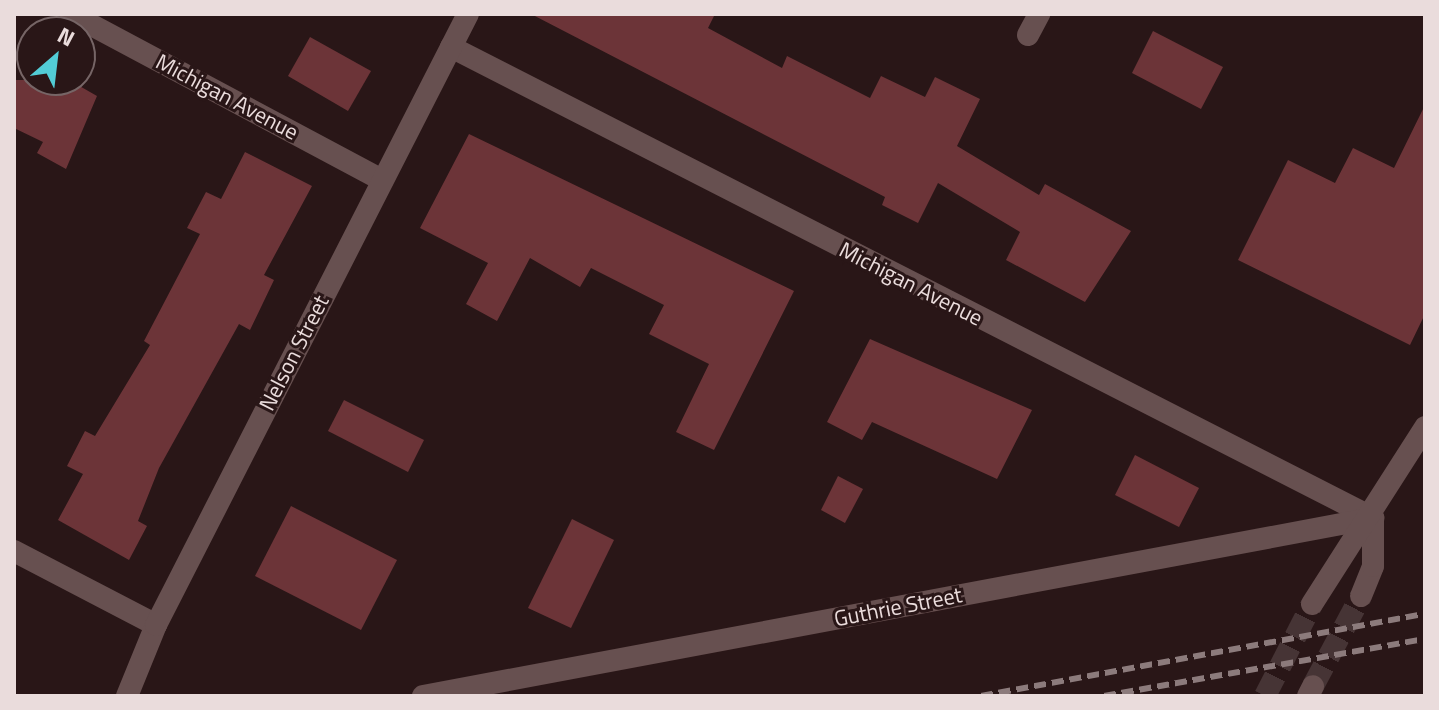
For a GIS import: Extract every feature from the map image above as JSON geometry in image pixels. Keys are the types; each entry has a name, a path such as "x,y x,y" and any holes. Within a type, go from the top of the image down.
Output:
{"street":[{"name":"Michigan Avenue","path":"71,14 382,180"},
{"name":"Nelson Street","path":"127,696 156,625 468,14"},
{"path":"1028,35 1039,14"},
{"name":"Michigan Avenue","path":"451,47 1373,518"},
{"path":"1312,604 1344,544 1373,518 1425,427"},
{"path":"1361,596 1373,566 1373,518"},
{"name":"Guthrie Street","path":"423,696 1373,518"},
{"path":"14,551 156,625"}],"building":[{"path":"531,14 715,14 708,28 782,68 787,56 870,98 881,76 925,97 935,77 980,99 957,146 1039,195 1045,184 1131,231 1085,302 1006,260 1020,232 938,183 918,223 882,205 885,197"},
{"path":"1153,31 1223,67 1201,109 1132,73"},
{"path":"310,37 371,71 348,111 288,76"},
{"path":"14,80 16,96 97,96 66,169 37,153 43,142 14,128"},
{"path":"1425,105 1425,314 1410,345 1238,260 1288,160 1335,183 1353,148 1394,168"},
{"path":"469,134 794,291 714,450 676,432 709,364 649,334 664,305 591,268 580,287 530,258 497,321 466,304 488,263 420,228"},
{"path":"245,152 312,186 264,275 274,280 250,330 239,324 159,468 138,521 147,526 129,560 58,520 83,474 67,466 85,431 95,436 150,345 144,341 200,234 187,228 206,192 221,199"},
{"path":"870,339 1032,410 997,479 872,422 862,440 827,422"},
{"path":"344,400 424,440 408,472 328,431"},
{"path":"1135,455 1199,488 1179,527 1115,495"},
{"path":"838,476 863,489 845,523 821,510"},
{"path":"291,506 397,560 361,630 255,576"},
{"path":"572,519 614,540 571,628 528,608"}],"tunnel":[{"path":"1313,686 1361,596"},
{"path":"1265,696 1312,604"}],"railway":[{"path":"981,696 1425,614"},
{"path":"1104,696 1425,639"}]}
